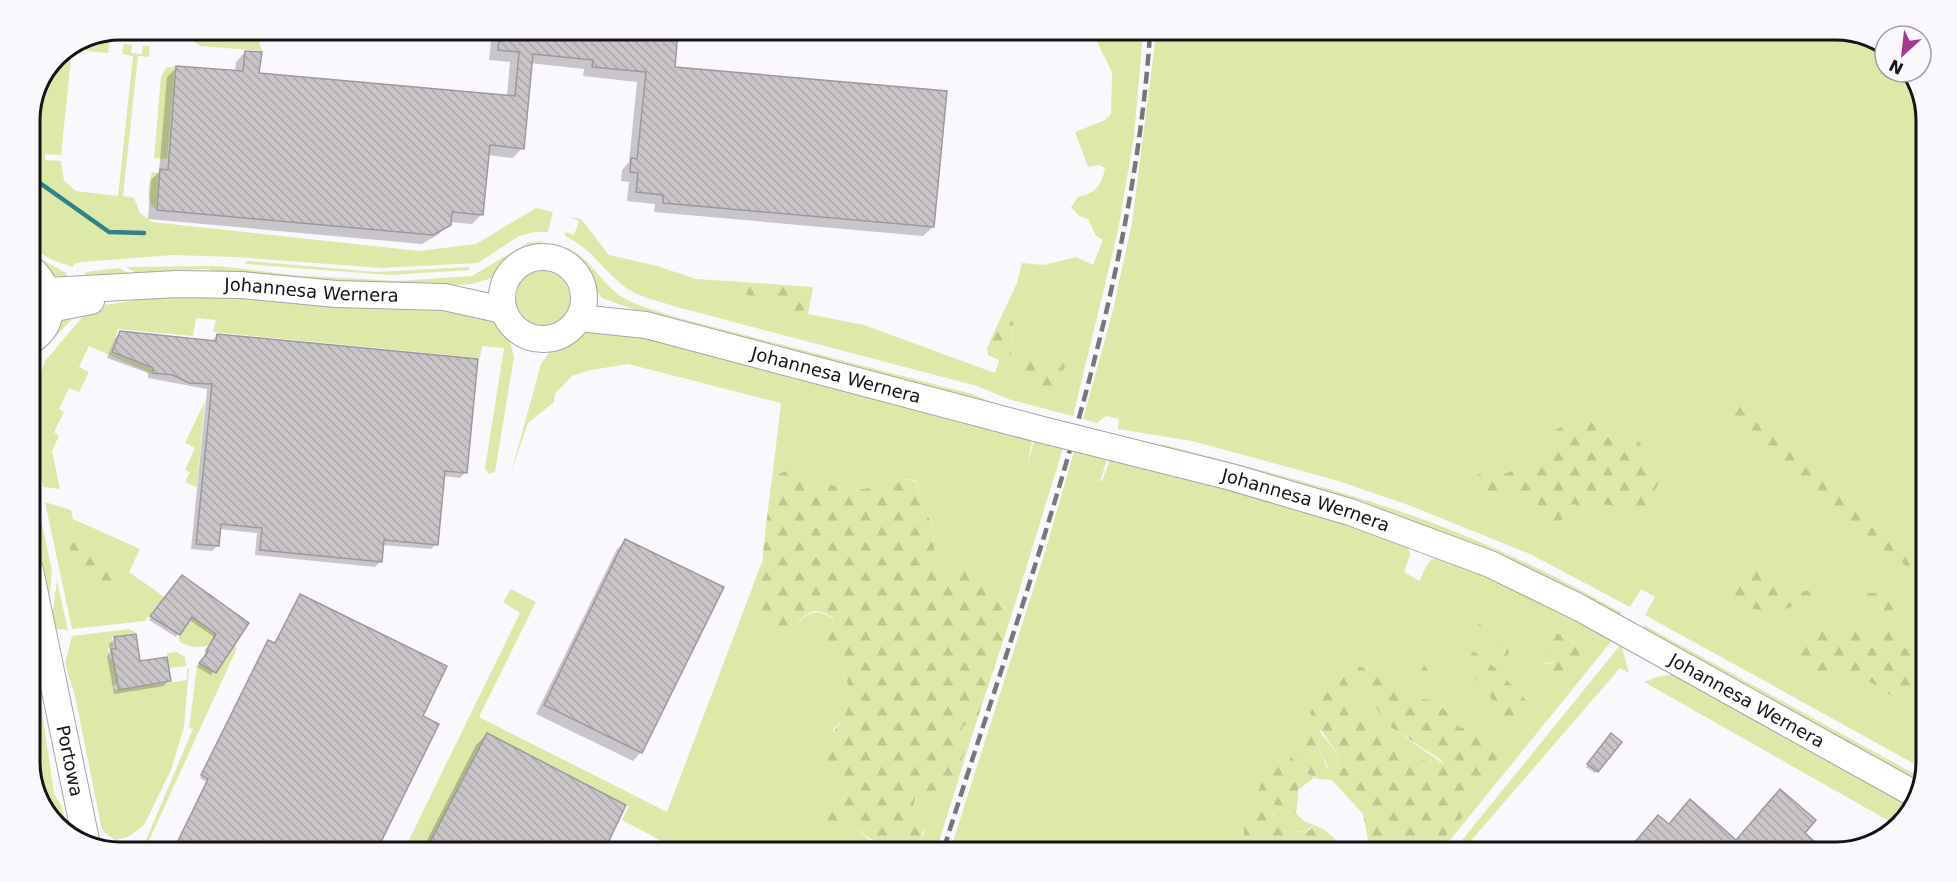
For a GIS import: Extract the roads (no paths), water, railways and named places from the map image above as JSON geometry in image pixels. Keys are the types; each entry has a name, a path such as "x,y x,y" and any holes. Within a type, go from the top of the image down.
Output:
{"main road":[{"path":"538,256 551,257 575,271 583,288 582,308 563,334 543,339 521,333 507,319 503,298 516,266 538,256"},
{"path":"41,280 49,300 46,325 41,330"},
{"name":"Johannesa Wernera","path":"49,300 177,284 241,285 336,294 503,298"},
{"name":"Johannesa Wernera","path":"582,308 1231,477 1350,512 1490,564 1580,608 1910,792"},
{"name":"Portowa","path":"41,623 84,833"}],"waterway":[{"path":"41,184 109,232 144,233"}],"railway":[{"path":"946,842 1041,548 1098,344 1121,242 1139,138 1149,40"}]}
